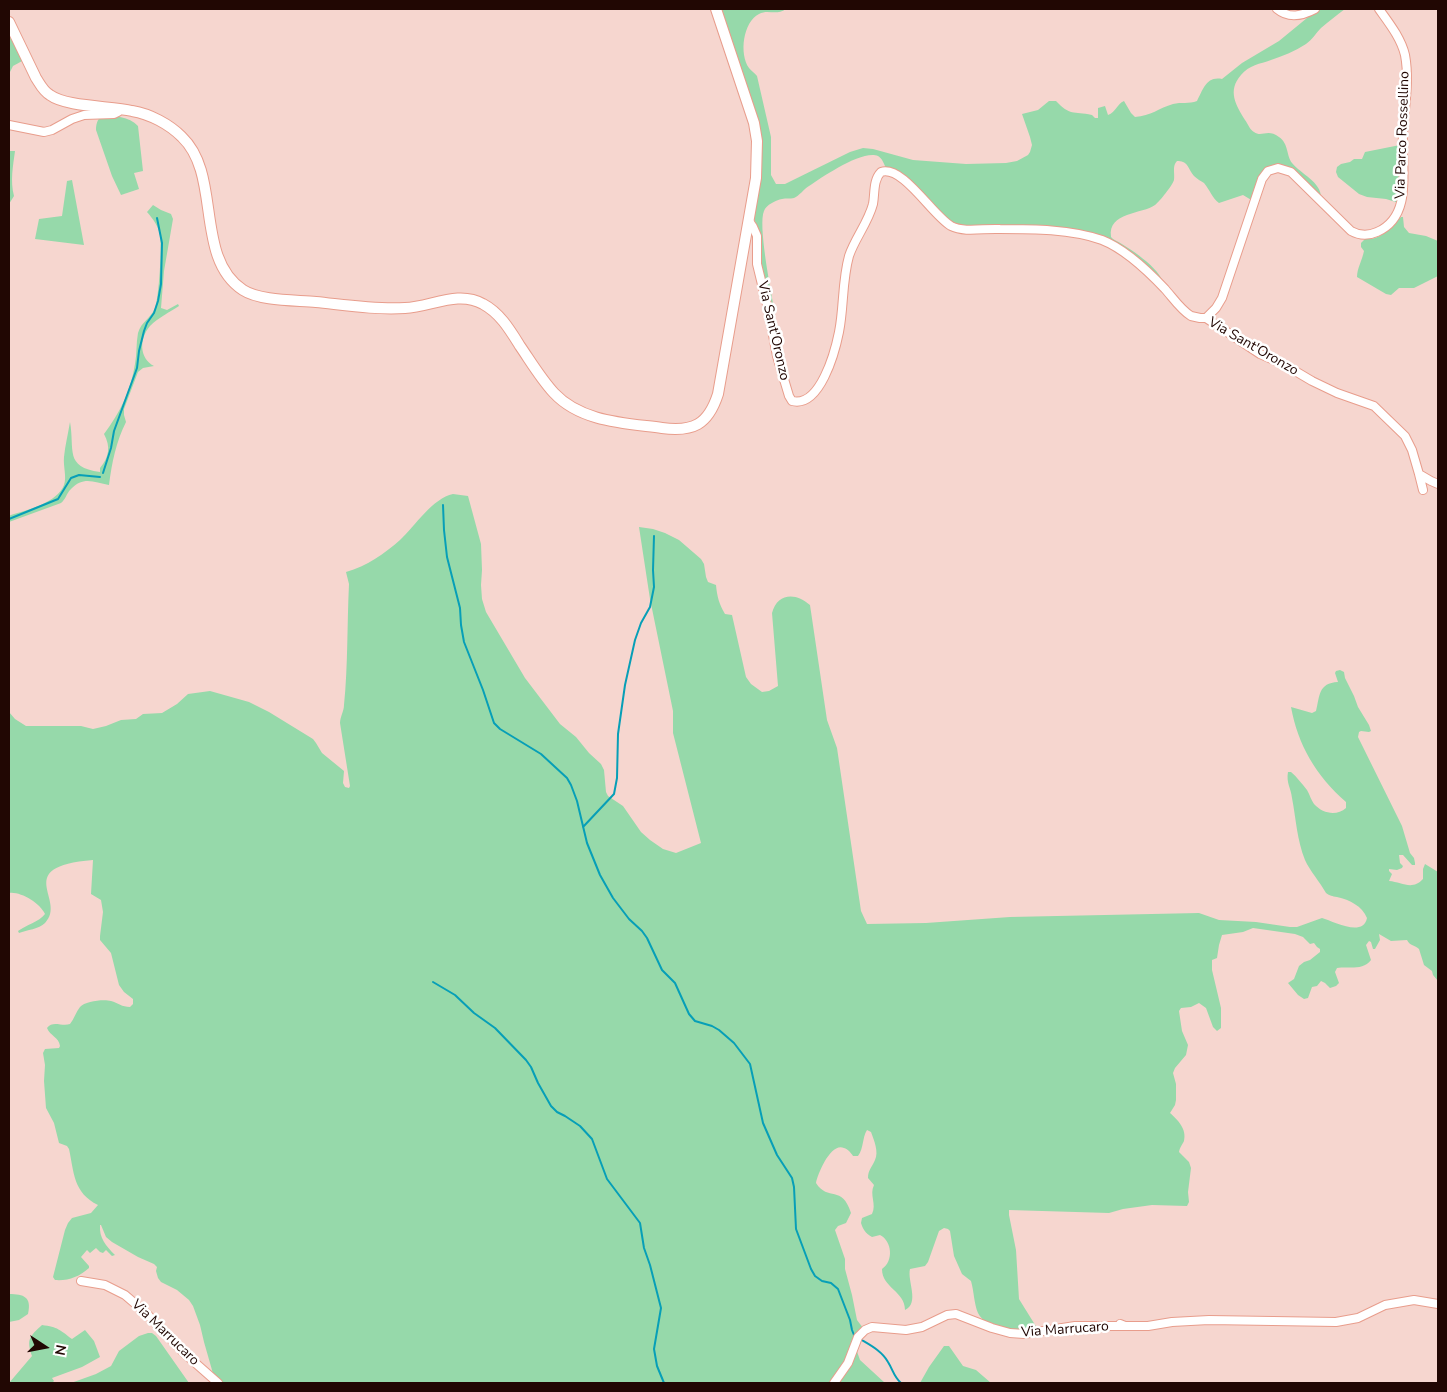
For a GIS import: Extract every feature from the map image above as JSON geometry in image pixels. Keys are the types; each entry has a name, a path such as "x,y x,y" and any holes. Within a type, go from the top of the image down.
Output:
{"main road":[{"path":"9,22 36,78 45,92 61,100 145,114 173,130 190,146 198,159 202,171 219,259 229,276 243,290 268,297 402,309 424,306 455,298 474,300 487,306 500,317 549,386 562,400 576,410 626,424 674,430 694,427 703,422 713,410 723,371 758,162 756,131 750,107 716,9"}],"street":[{"path":"1277,9 1284,14 1295,16 1315,9"},
{"name":"Via Parco Rossellino","path":"1206,318 1216,308 1222,298 1262,179 1268,171 1278,168 1291,172 1351,231 1358,235 1366,236 1382,230 1396,215 1404,190 1402,150 1407,90 1406,64 1400,41 1379,9"},
{"path":"9,125 44,132 52,130 72,118 84,115 114,114 120,109"},
{"name":"Via Sant'Oronzo","path":"749,221 757,236 757,264 777,356 792,401 805,400 814,394 832,357 840,330 843,292 849,257 870,213 874,199 876,178 881,172 886,170 896,174 906,182 940,218 955,228 964,230 1030,229 1056,231 1095,238 1110,244 1137,263 1162,286 1187,314 1196,318 1206,318 1260,354 1285,365 1312,381 1337,393 1374,406 1405,436 1412,450 1423,490"},
{"path":"1419,474 1438,484"},
{"name":"Via Marrucaro","path":"80,1281 105,1285 125,1295 184,1353 218,1383"},
{"name":"Via Marrucaro","path":"834,1383 848,1364 858,1337 865,1330 872,1327 906,1330 922,1327 952,1314 992,1328 1024,1334 1075,1326 1148,1326 1172,1322 1209,1320 1336,1322 1358,1318 1385,1305 1414,1300 1438,1304"},
{"name":"Via Marrucaro","path":"1116,1322 1125,1326"}],"green space":[{"path":"720,9 786,9 779,12 759,14 749,24 744,39 744,55 750,69 757,76 771,137 771,175 776,184 785,184 850,152 863,148 913,160 966,164 1017,161 1028,155 1032,145 1022,114 1038,110 1049,101 1056,101 1069,111 1092,115 1098,118 1098,108 1105,106 1108,115 1124,101 1135,117 1146,115 1173,104 1197,101 1203,88 1209,82 1222,79 1242,63 1279,41 1321,9 1345,9 1298,49 1248,69 1241,75 1234,87 1234,98 1251,130 1257,134 1271,133 1279,137 1286,146 1292,163 1318,187 1321,197 1296,173 1274,166 1253,201 1243,195 1219,203 1204,183 1194,176 1186,163 1177,161 1174,167 1173,183 1157,203 1150,208 1120,218 1111,229 1111,237 1150,265 1162,278 1164,285 1096,236 955,226 886,168 878,156 863,156 833,171 807,187 796,197 777,200 765,209 762,228 773,303 770,304 762,272 759,232 753,216 760,163"},
{"path":"9,29 24,60 13,66 9,74"},
{"path":"102,116 126,118 138,126 143,171 134,173 139,189 121,195 112,176 96,130 98,120"},
{"path":"1400,145 1402,178 1399,203 1359,194 1338,177 1337,167 1341,164 1354,159 1362,159 1365,152"},
{"path":"9,151 15,151 12,179 14,196 9,204"},
{"path":"72,180 84,245 35,239 39,219 62,216 67,181"},
{"path":"153,205 171,214 173,219 164,271 161,308 167,310 178,304 179,306 153,323 146,331 142,342 143,353 149,363 154,366 143,368 138,372 124,409 126,422 115,452 109,485 89,481 80,482 71,489 61,503 9,522 9,516 41,505 55,497 64,485 64,457 70,422 73,456 76,461 89,470 100,472 108,452 108,443 104,434 115,418 128,392 135,364 138,333 155,308 161,250 157,225 147,212"},
{"path":"1403,217 1404,227 1409,233 1426,236 1438,241 1438,276 1414,288 1399,288 1391,295 1357,277 1364,251 1361,243 1365,239 1377,238"},
{"path":"453,494 468,496 481,544 482,599 486,612 525,678 560,724 576,737 601,764 604,770 608,796 623,806 641,832 663,849 676,853 701,843 673,733 673,711 650,599 639,527 653,529 679,540 701,559 708,582 716,585 719,600 725,614 732,615 746,677 751,684 762,692 769,691 778,686 772,613 774,606 778,601 788,597 799,598 810,605 827,720 837,748 861,911 867,924 926,923 1010,917 1199,913 1219,920 1256,922 1290,927 1297,927 1322,918 1347,927 1360,927 1367,918 1362,910 1351,902 1326,893 1305,860 1298,837 1288,779 1288,772 1291,772 1307,790 1314,804 1326,812 1334,813 1346,808 1346,802 1326,782 1310,759 1298,734 1291,707 1312,713 1316,711 1321,691 1327,685 1338,682 1335,673 1340,670 1344,672 1358,707 1371,731 1361,731 1358,737 1402,826 1410,853 1414,858 1415,865 1412,865 1403,855 1399,855 1400,863 1403,866 1397,870 1389,869 1392,874 1389,881 1415,885 1423,879 1425,864 1438,872 1438,981 1432,971 1424,965 1419,949 1407,940 1391,941 1379,934 1380,940 1375,949 1373,949 1369,941 1366,945 1371,960 1368,963 1360,967 1337,968 1335,972 1339,983 1336,986 1330,988 1321,981 1317,986 1312,987 1308,998 1304,999 1288,983 1294,979 1299,966 1320,952 1320,949 1314,943 1310,944 1303,937 1295,934 1253,928 1243,932 1222,935 1217,958 1212,960 1212,970 1221,1008 1221,1028 1217,1031 1213,1027 1206,1008 1199,1003 1191,1007 1181,1008 1179,1011 1182,1031 1188,1045 1186,1055 1173,1073 1176,1084 1176,1100 1170,1113 1179,1122 1185,1137 1179,1152 1189,1162 1191,1168 1188,1192 1189,1202 1187,1206 1152,1205 1109,1213 1009,1210 1016,1250 1019,1299 1037,1328 1004,1329 989,1324 983,1319 978,1313 971,1281 962,1274 954,1256 950,1231 944,1228 939,1231 925,1266 910,1269 912,1302 905,1310 901,1298 883,1275 882,1269 890,1256 887,1242 880,1235 872,1237 865,1231 861,1223 862,1218 872,1214 874,1207 872,1192 874,1185 868,1178 876,1157 876,1146 871,1132 867,1130 858,1156 853,1156 844,1148 839,1147 834,1150 822,1166 816,1183 825,1192 843,1199 851,1213 846,1223 838,1226 835,1230 845,1259 845,1269 857,1320 863,1328 855,1346 860,1360 885,1383 212,1383 215,1382 214,1377 200,1325 189,1300 177,1290 161,1282 156,1271 157,1267 154,1264 138,1257 106,1237 101,1225 102,1238 115,1255 112,1256 106,1250 103,1253 100,1252 96,1248 90,1253 87,1250 81,1257 89,1268 69,1279 55,1280 53,1277 68,1223 72,1218 91,1213 98,1205 90,1200 79,1188 69,1149 67,1146 59,1143 54,1123 46,1108 43,1053 45,1049 59,1048 60,1046 47,1028 52,1024 70,1024 80,1007 86,1003 108,1000 130,1007 133,1004 133,999 119,985 111,953 100,940 103,912 101,900 91,894 93,860 68,864 54,870 47,877 46,886 51,904 50,914 45,923 40,927 19,933 18,931 45,914 39,906 29,899 19,894 9,893 9,712 15,719 26,726 81,726 93,729 121,720 136,719 143,714 162,713 177,704 188,694 210,691 249,702 313,739 322,753 344,771 343,783 345,787 349,788 340,723 344,707 347,660 349,584 346,572 368,563 381,555 400,540 438,501"},
{"path":"9,1294 26,1298 29,1308 28,1314 19,1320 9,1322"},
{"path":"42,1325 58,1329 72,1339 85,1330 94,1341 100,1357 82,1367 52,1378 54,1381 52,1383 9,1383 32,1356 29,1346 30,1338"},
{"path":"148,1333 156,1336 189,1383 71,1383 111,1366 119,1351 139,1336"},
{"path":"944,1346 949,1346 963,1366 976,1370 991,1383 920,1383"}],"waterway":[{"path":"103,473 114,431 137,368 144,331 158,301 161,284 162,243 157,218"},
{"path":"9,519 58,499 71,478 79,475 100,477"},
{"path":"443,505 447,557 460,608 464,642 494,723 500,729 541,754 567,778 577,801 587,843 600,875 613,898 647,938 662,970 675,983 689,1014 695,1021 719,1030 734,1043 750,1064 763,1123 777,1155 792,1178 796,1229 811,1269 815,1276 822,1281 831,1283 838,1289 854,1335"},
{"path":"583,827 614,794 617,778 618,734 625,685 635,640 641,623 650,607 654,587 654,536"},
{"path":"433,982 455,995 474,1013 495,1028 526,1060 551,1106 557,1112 580,1126 592,1139 607,1179 640,1223 644,1248 661,1308 654,1349 657,1366 664,1383"},
{"path":"860,1339 882,1355 901,1383"}]}
